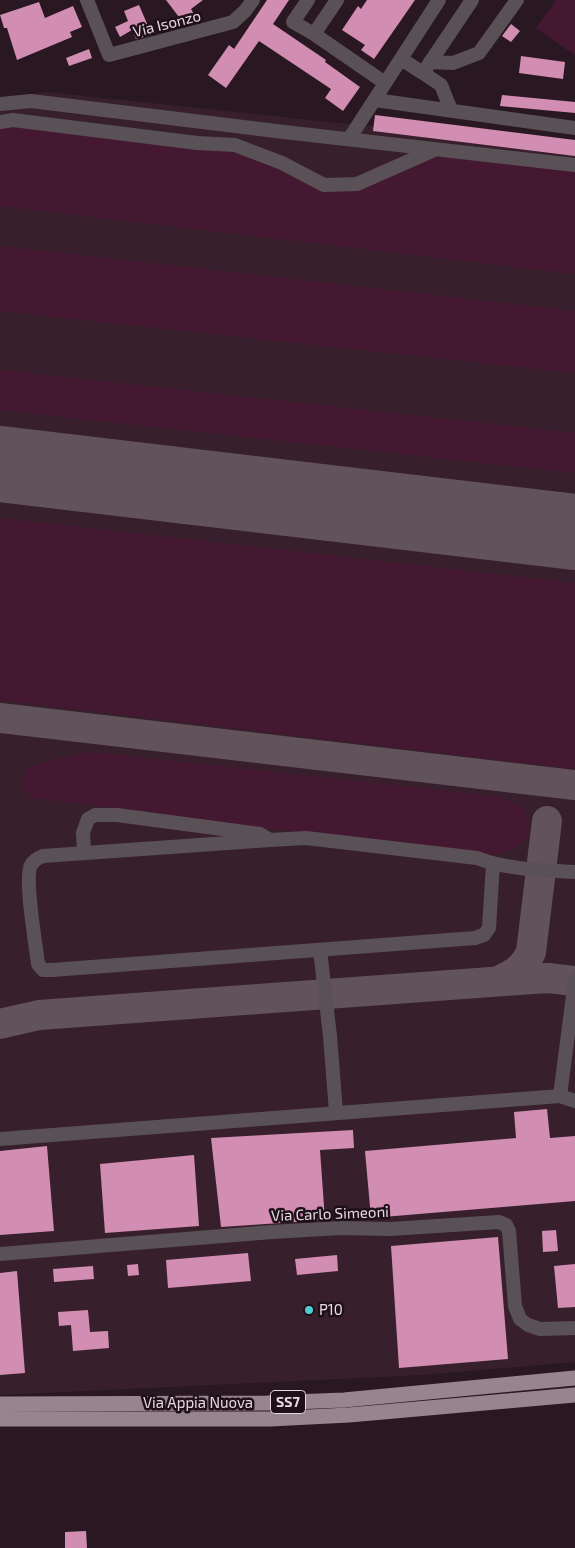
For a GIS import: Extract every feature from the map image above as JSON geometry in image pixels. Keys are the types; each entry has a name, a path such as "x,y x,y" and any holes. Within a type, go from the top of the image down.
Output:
{"main road":[{"name":"Via Appia Nuova","path":"0,1404 267,1403 344,1400 575,1378"},
{"name":"Via Appia Nuova","path":"0,1419 278,1419 348,1415 575,1395"}],"street":[{"name":"Via Isonzo","path":"87,0 109,55 233,22 245,12 253,0"},
{"path":"308,0 293,22 314,34 385,83"},
{"path":"314,34 338,0"},
{"path":"349,140 439,0"},
{"path":"426,68 472,0"},
{"path":"426,68 453,63 479,54 517,0"},
{"path":"401,59 426,68 441,85 450,110"},
{"path":"375,100 575,128"},
{"path":"0,104 31,101 349,140 575,164"},
{"path":"0,122 13,120 198,143 235,145 282,163 324,185 357,184 436,149"},
{"path":"84,852 83,833 88,819 95,815 117,815 260,834 270,840"},
{"path":"494,864 490,928 484,935 475,938 43,970 38,964 29,882 30,866 35,860 43,856 270,840 316,839 477,858 494,864 575,872"},
{"path":"320,950 336,1112"},
{"path":"560,1096 575,980"},
{"path":"0,1139 560,1096 575,1101"},
{"name":"Via Carlo Simeoni","path":"0,1254 272,1232 340,1228 390,1229 499,1222 506,1225 509,1231 516,1306 520,1319 528,1325 540,1329 575,1328"}],"shaded area":[{"path":"556,0 575,0 575,55 536,28"},
{"path":"47,92 575,148 575,1362 421,1375 0,1395 0,100"},
{"path":"0,122 235,145 324,185 357,184 436,149 575,165 575,274 0,206"},
{"path":"0,246 575,311 575,373 0,311"},
{"path":"0,370 575,433 575,473 0,410"},
{"path":"0,518 575,583 575,769 0,700"},
{"path":"92,752 501,797 522,806 530,825 529,832 522,843 501,853 488,856 33,798 23,788 26,769 51,760"}],"building":[{"path":"166,0 203,0 191,9 198,22 178,28 177,24 182,21"},
{"path":"267,0 289,0 273,24 326,60 325,62 360,87 343,111 325,98 331,89 259,41 226,88 208,75 229,45 234,49"},
{"path":"367,0 415,0 374,59 361,50 365,45 342,30 358,6 361,9"},
{"path":"39,2 45,18 73,6 82,27 70,32 72,37 17,60 7,28 4,28 0,15"},
{"path":"139,5 152,35 136,39 132,30 120,37 115,27 128,21 124,11"},
{"path":"511,24 520,31 511,42 502,36"},
{"path":"89,49 92,58 69,66 66,58"},
{"path":"521,56 565,62 563,79 519,73"},
{"path":"502,95 575,102 575,113 500,106"},
{"path":"375,115 575,140 575,156 373,131"},
{"path":"547,1109 550,1138 575,1136 575,1201 371,1218 365,1151 516,1138 514,1112"},
{"path":"353,1130 354,1148 320,1150 325,1220 221,1227 211,1138"},
{"path":"47,1146 54,1231 0,1235 0,1151"},
{"path":"194,1155 199,1226 105,1233 100,1164"},
{"path":"556,1230 558,1251 543,1252 542,1231"},
{"path":"498,1237 508,1359 399,1368 391,1246"},
{"path":"248,1253 251,1281 168,1288 166,1260"},
{"path":"337,1255 338,1271 297,1275 295,1259"},
{"path":"138,1264 139,1275 128,1276 127,1265"},
{"path":"575,1264 575,1307 558,1308 554,1266"},
{"path":"93,1266 94,1279 54,1282 53,1269"},
{"path":"17,1271 25,1373 0,1375 0,1273"},
{"path":"88,1310 90,1332 108,1331 109,1348 73,1351 71,1325 59,1326 58,1312"},
{"path":"86,1531 87,1548 65,1548 65,1532"}],"taxiway":[{"path":"0,718 575,785"},
{"path":"498,981 518,970 525,963 531,952 547,821"},
{"path":"0,1024 39,1015 532,979 548,978 575,981"}],"runway":[{"path":"0,464 575,532"}],"place":[{"name":"P10","path":"309,1310"}]}
